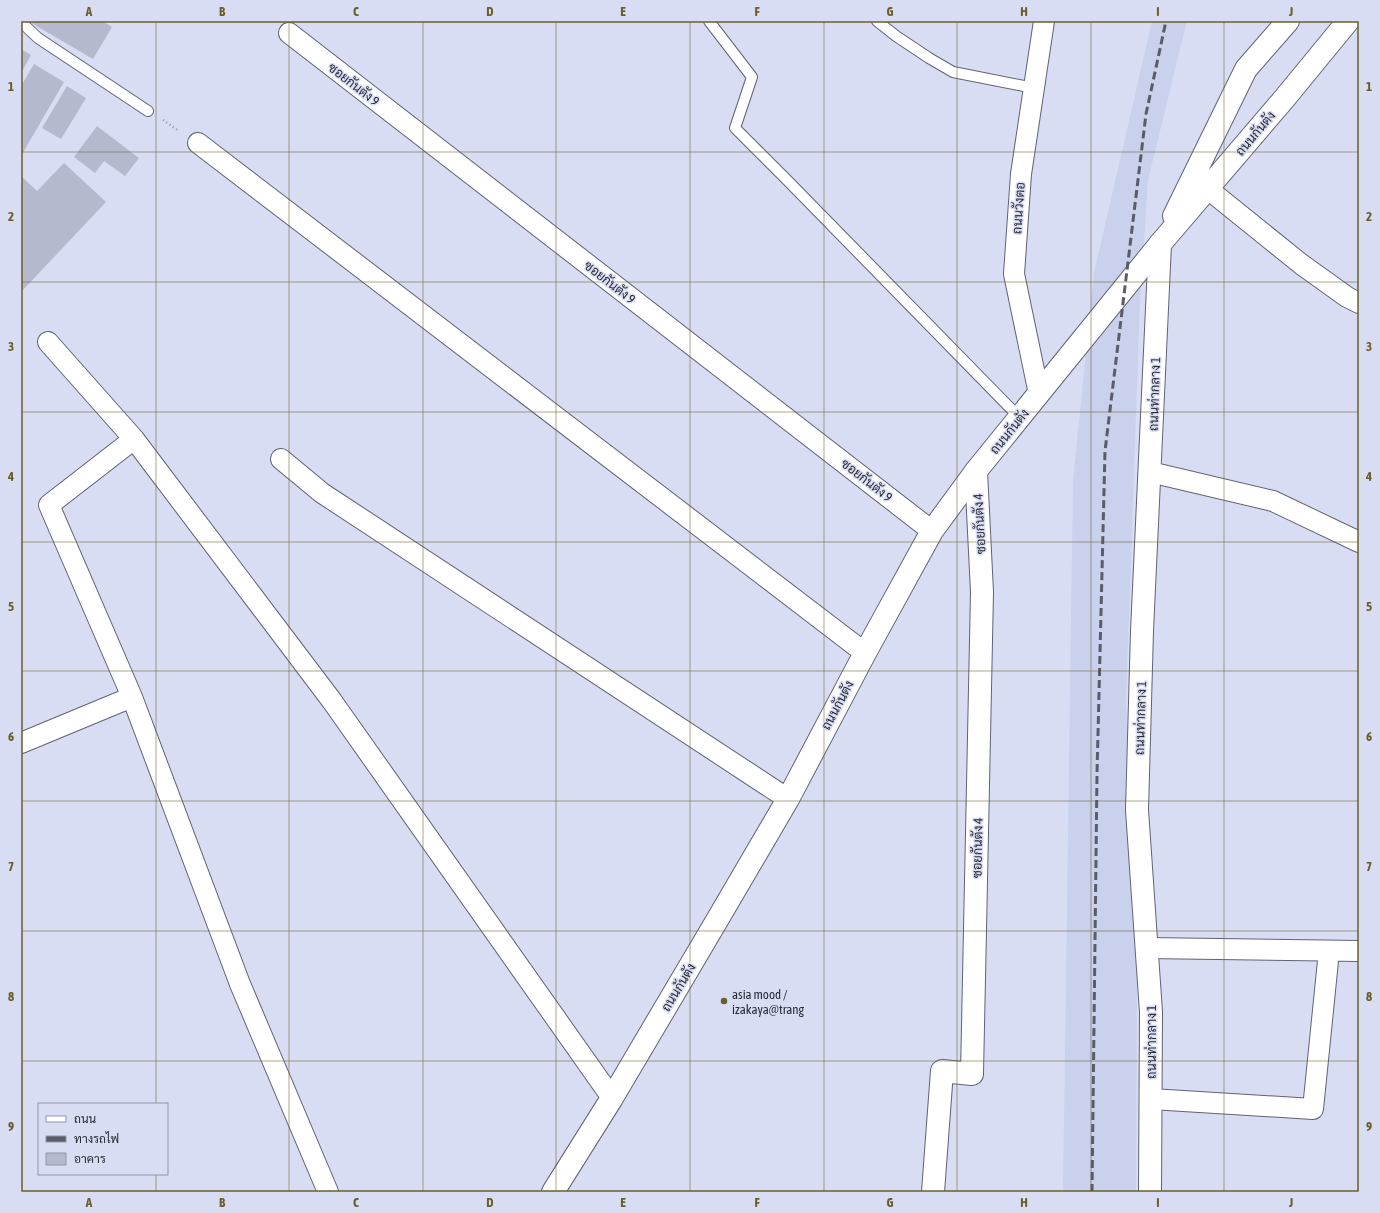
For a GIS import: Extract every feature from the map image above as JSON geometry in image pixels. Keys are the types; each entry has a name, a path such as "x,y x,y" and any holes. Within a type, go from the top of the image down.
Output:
{"street":[{"name":"ถนนวังตอ","path":"1039,394 1014,274 1021,174 1044,21"},
{"name":"ถนนกันตัง","path":"1160,244 1246,69 1288,21"},
{"name":"ถนนกันตัง","path":"553,1192 612,1098 788,799 864,653 932,531 976,471 1160,244 1208,189 1348,21"},
{"name":"ซอยกันตัง 9","path":"289,33 932,531"},
{"path":"198,142 864,653"},
{"path":"1208,189 1301,264 1347,297 1359,303"},
{"name":"ถนนท่ากลาง 1","path":"1150,1192 1151,1012 1137,810 1142,632 1160,244"},
{"path":"48,342 134,439 332,702 612,1098"},
{"path":"134,439 49,505 132,697 240,984 328,1192"},
{"path":"281,459 322,493 788,799"},
{"name":"ซอยกันตัง 4","path":"933,1192 942,1071 972,1074 982,592 976,471"},
{"path":"1150,472 1273,501 1359,542"},
{"path":"21,743 132,697"},
{"path":"1147,948 1359,951"},
{"path":"1151,1099 1313,1109 1329,951"}],"lane":[{"path":"710,21 752,77 735,128 1020,418"},
{"path":"877,21 896,36 953,72 1034,88"},
{"path":"21,22 38,38 148,111"}],"path":[{"path":"148,111 198,142"}],"shaded area":[{"path":"1152,21 1187,21 1148,180 1140,300 1126,701 1137,971 1136,1192 1063,1192 1073,481 1094,273"}],"building":[{"path":"28,21 102,21 112,27 93,59"},
{"path":"21,49 31,55 21,73"},
{"path":"34,64 64,82 21,156 21,86"},
{"path":"67,86 86,98 61,139 42,128"},
{"path":"97,126 139,158 125,176 104,161 95,173 74,157"},
{"path":"64,163 106,202 21,292 21,176 37,191"}],"railway":[{"path":"1092,1192 1097,774 1105,451 1146,114 1166,21"}],"place":[{"name":"asia mood / izakaya@trang","path":"724,1001"}]}
